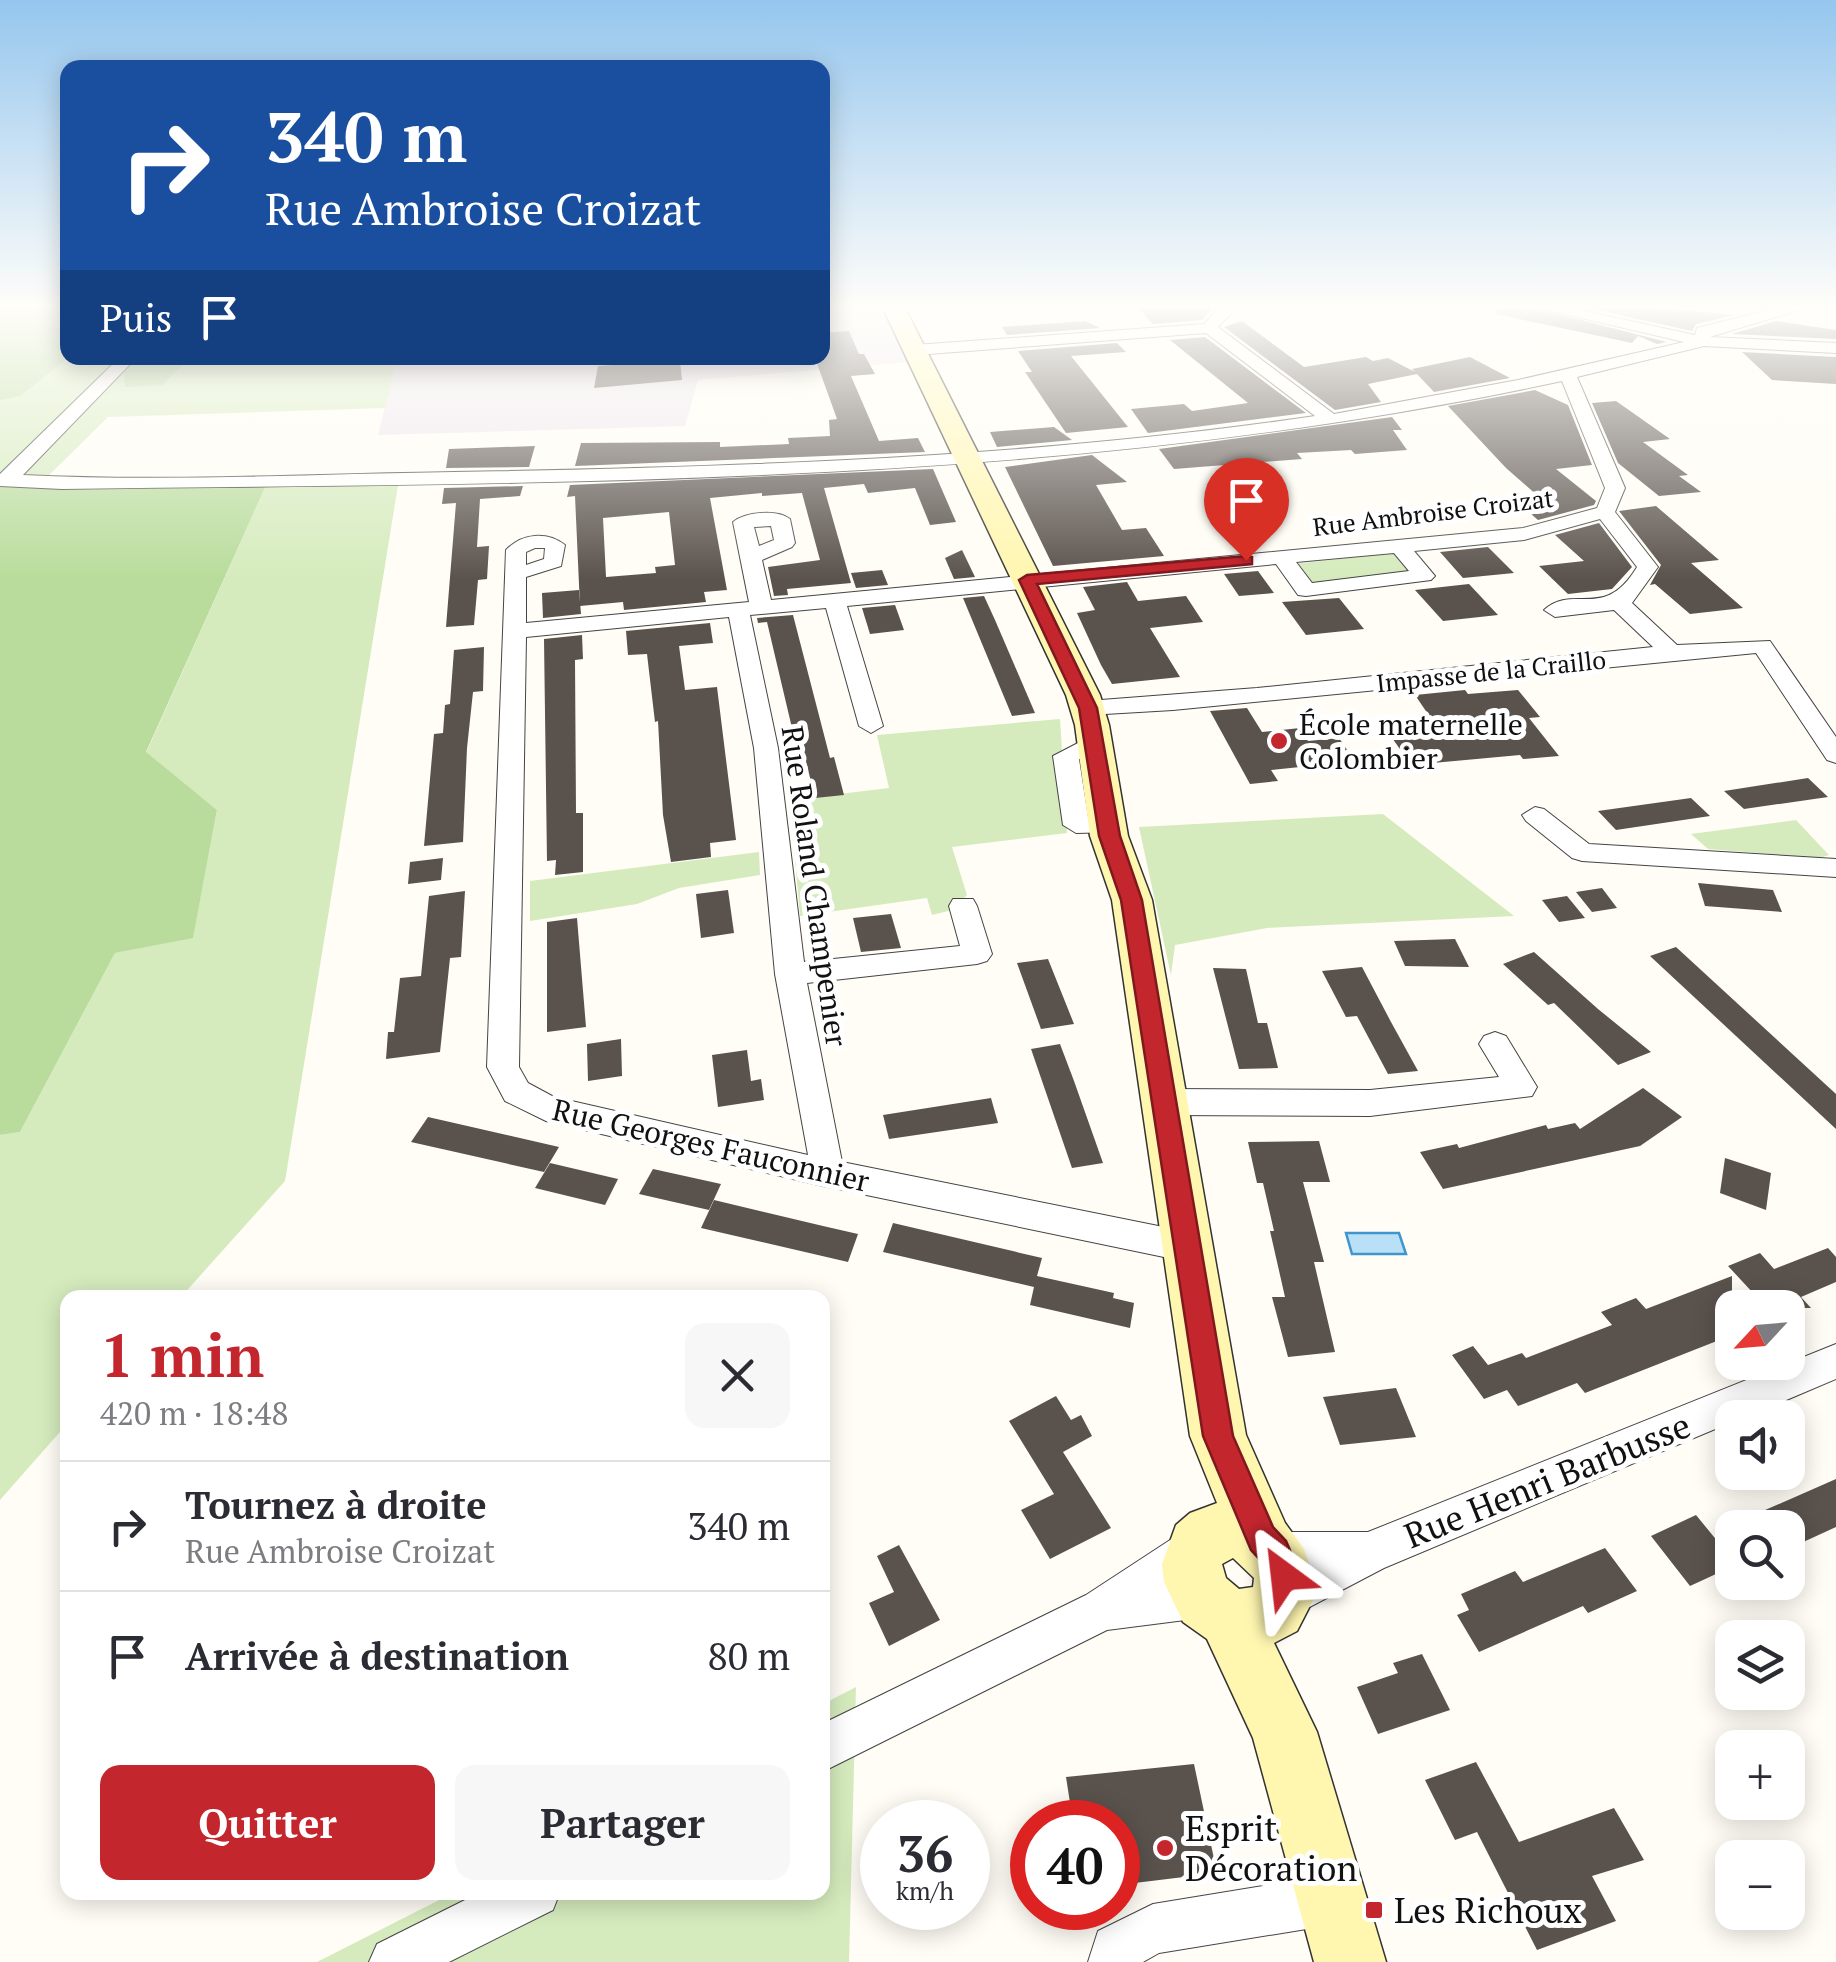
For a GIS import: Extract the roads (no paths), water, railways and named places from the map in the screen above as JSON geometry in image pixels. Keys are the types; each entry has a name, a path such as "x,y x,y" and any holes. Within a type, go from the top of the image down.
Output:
{"street":[{"path":"4,480 90,396"},
{"path":"936,396 1027,580 1092,729 1115,860 1132,900 1241,1574 1340,1931 1153,1928 1116,1949 1114,1962"},
{"path":"1299,396 1328,418"},
{"path":"4,480 62,483 562,475 964,456 1224,434 1453,396"},
{"path":"1555,610 1619,603 1636,588 1648,567 1605,512 1616,488 1577,396"},
{"name":"Rue Ambroise Croizat","path":"1027,580 1524,534 1605,512"},
{"path":"1281,558 1306,590 1424,576 1400,546"},
{"path":"749,607 750,557"},
{"name":"Rue Georges Fauconnier","path":"514,573 504,1067 516,1092 546,1108 823,1172 1188,1248"},
{"path":"515,630 1027,580"},
{"path":"834,599 871,726"},
{"path":"1619,603 1670,651"},
{"name":"Rue Roland Champenier","path":"749,607 790,974 826,1159 823,1172"},
{"name":"Impasse de la Craillo","path":"1092,729 1306,691 1670,651 1762,646 1836,756"},
{"path":"1535,814 1582,852 1836,868"},
{"path":"790,974 978,954 963,906"},
{"path":"1164,1102 1370,1104 1521,1087 1494,1044"},
{"name":"Rue Henri Barbusse","path":"1241,1574 1369,1553 1836,1361"},
{"path":"830,1745 1101,1610 1241,1574"},
{"path":"396,1962 519,1900"}],"water":[{"path":"1346,1233 1399,1233 1406,1254 1352,1254"}],"place":[{"name":"École maternelle Colombier","path":"1279,741"},
{"name":"Esprit Décoration","path":"1165,1848"},
{"name":"Les Richoux","path":"1374,1910"}]}
